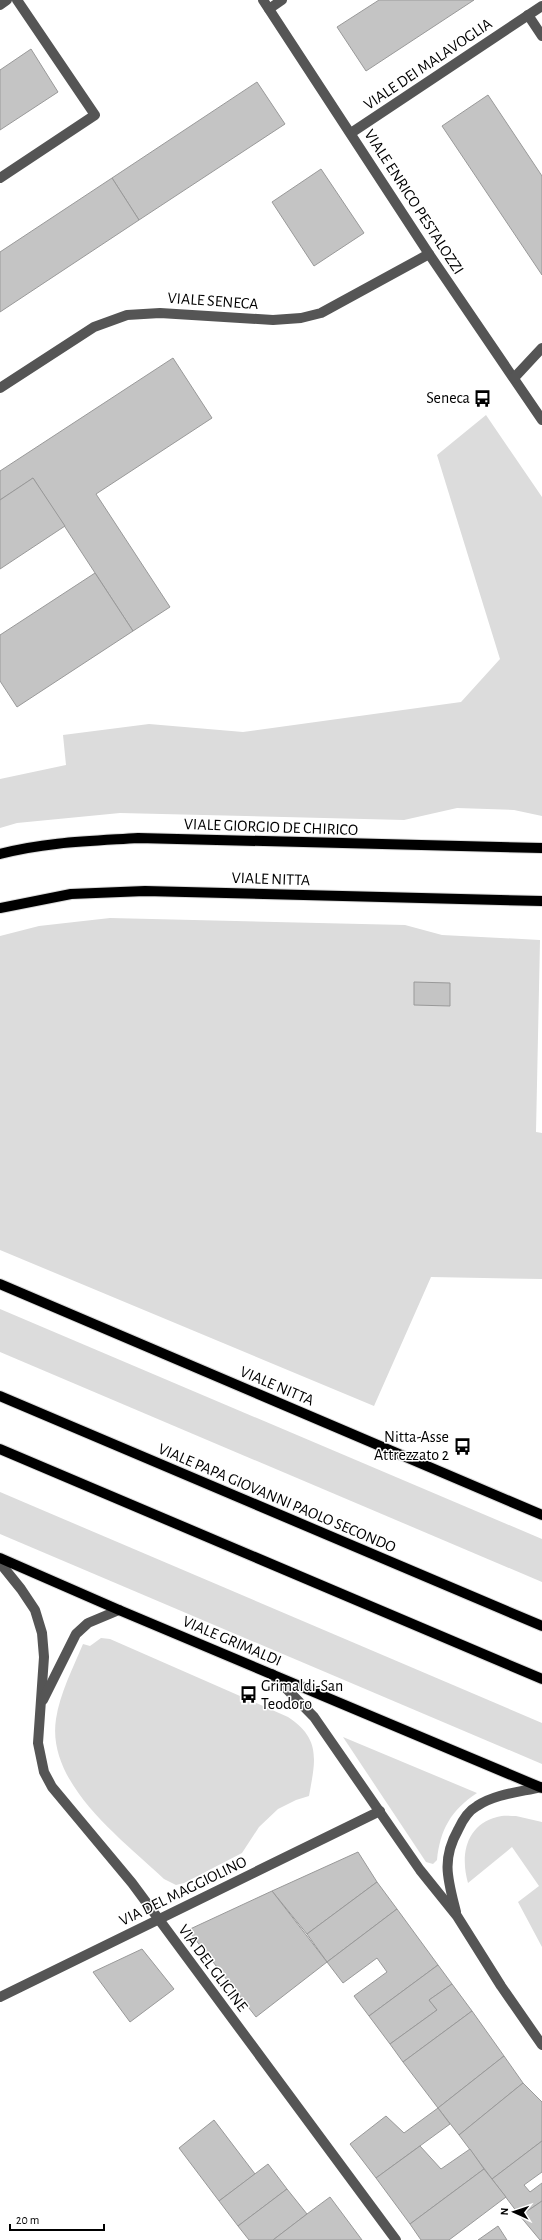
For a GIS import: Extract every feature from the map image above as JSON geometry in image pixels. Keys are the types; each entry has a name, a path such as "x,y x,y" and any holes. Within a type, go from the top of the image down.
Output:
{"main road":[{"name":"VIALE GIORGIO DE CHIRICO","path":"0,854 18,849 71,842 138,838 542,848"},
{"name":"VIALE NITTA","path":"0,908 71,894 145,890 542,901"},
{"name":"VIALE NITTA","path":"0,1284 542,1513"},
{"name":"VIALE PAPA GIOVANNI PAOLO SECONDO","path":"0,1396 542,1626"},
{"path":"0,1449 542,1678"},
{"name":"VIALE GRIMALDI","path":"0,1558 119,1610 541,1787"}],"street":[{"path":"0,5 8,0"},
{"path":"0,178 95,115 17,0"},
{"path":"266,4 282,0"},
{"name":"VIALE ENRICO PESTALOZZI","path":"266,4 429,254 542,420"},
{"name":"VIALE DEI MALAVOGLIA","path":"351,133 542,6"},
{"path":"528,15 542,36"},
{"name":"VIALE SENECA","path":"0,388 94,327 127,315 160,313 273,320 300,318 321,313 429,254"},
{"path":"514,378 542,348"},
{"name":"VIA DEL GLICINE","path":"0,1563 21,1589 35,1610 42,1633 44,1657 38,1743 44,1772 52,1787 132,1883 396,2240"},
{"name":"VIA DEL GLICINE","path":"41,1704 76,1634 88,1623 119,1610"},
{"path":"271,1673 314,1717 420,1870 457,1916 509,1998 542,2045"},
{"path":"457,1916 446,1866 448,1852 463,1819 476,1806 495,1798 541,1787"},
{"name":"VIA DEL MAGGIOLINO","path":"0,1997 380,1811"}],"shaded area":[{"path":"486,415 542,497 542,816 514,810 457,808 404,820 120,813 17,823 0,828 0,779 66,765 63,735 149,724 243,732 461,702 500,659 437,455"},
{"path":"110,918 405,925 442,935 540,940 536,1132 542,1133 542,1279 431,1277 374,1406 0,1250 0,936 39,926"},
{"path":"0,1309 542,1539 542,1582 0,1352"},
{"path":"0,1492 542,1723 542,1764 0,1534"},
{"path":"101,1638 110,1639 288,1717 299,1725 311,1743 314,1752 313,1772 309,1796 296,1800 278,1809 259,1827 242,1853 184,1883 176,1885 164,1879 109,1828 90,1808 75,1788 63,1766 56,1743 56,1719 58,1709 71,1671 83,1644 90,1646"},
{"path":"343,1737 477,1793 460,1806 448,1822 441,1839 437,1860 433,1864 426,1862"},
{"path":"516,1816 542,1822 542,1947 518,1902 539,1886 512,1847 468,1883 465,1852 472,1834 478,1827 487,1821 497,1817"}],"building":[{"path":"379,0 474,0 366,71 337,27"},
{"path":"31,49 58,92 0,130 0,70"},
{"path":"257,82 285,124 139,220 112,178"},
{"path":"488,95 542,176 542,275 442,126"},
{"path":"321,169 364,233 314,266 272,202"},
{"path":"112,178 139,220 0,312 0,252"},
{"path":"173,358 212,418 96,494 170,607 133,631 33,478 0,500 0,471"},
{"path":"33,478 65,526 0,569 0,500"},
{"path":"95,573 133,631 17,707 0,681 0,635"},
{"path":"414,982 450,983 450,1006 414,1005"},
{"path":"358,1852 377,1882 307,1934 272,1891"},
{"path":"377,1882 397,1909 327,1962 307,1934"},
{"path":"272,1891 327,1962 256,2017 188,1930"},
{"path":"397,1909 438,1965 369,2016 354,1996 387,1972 377,1958 343,1983 327,1962"},
{"path":"142,1949 174,1989 130,2022 93,1972"},
{"path":"438,1965 452,1984 429,2000 437,2010 390,2044 369,2016"},
{"path":"452,1984 472,2011 403,2062 390,2044 437,2010 429,2000"},
{"path":"472,2011 504,2056 438,2108 403,2062"},
{"path":"504,2056 523,2083 459,2135 438,2108"},
{"path":"523,2083 542,2102 542,2141 492,2179 459,2135"},
{"path":"438,2108 450,2124 376,2178 350,2144 386,2116 404,2133"},
{"path":"214,2120 255,2174 219,2201 179,2148"},
{"path":"542,2141 542,2172 524,2185 530,2192 542,2183 542,2201 520,2216 492,2179"},
{"path":"420,2146 441,2169 470,2149 484,2169 410,2224 376,2178"},
{"path":"268,2164 287,2189 238,2226 219,2201"},
{"path":"484,2169 506,2197 449,2240 421,2240 410,2224"},
{"path":"287,2189 307,2214 273,2240 249,2240 238,2226"},
{"path":"330,2197 362,2240 273,2240 307,2214"},
{"path":"542,2201 542,2240 540,2240 520,2216"},
{"path":"498,2226 507,2240 478,2240"}],"place":[{"name":"Seneca","path":"483,398"},
{"name":"Nitta-Asse Attrezzato 2","path":"462,1446"},
{"name":"Grimaldi-San Teodoro","path":"248,1695"}]}
